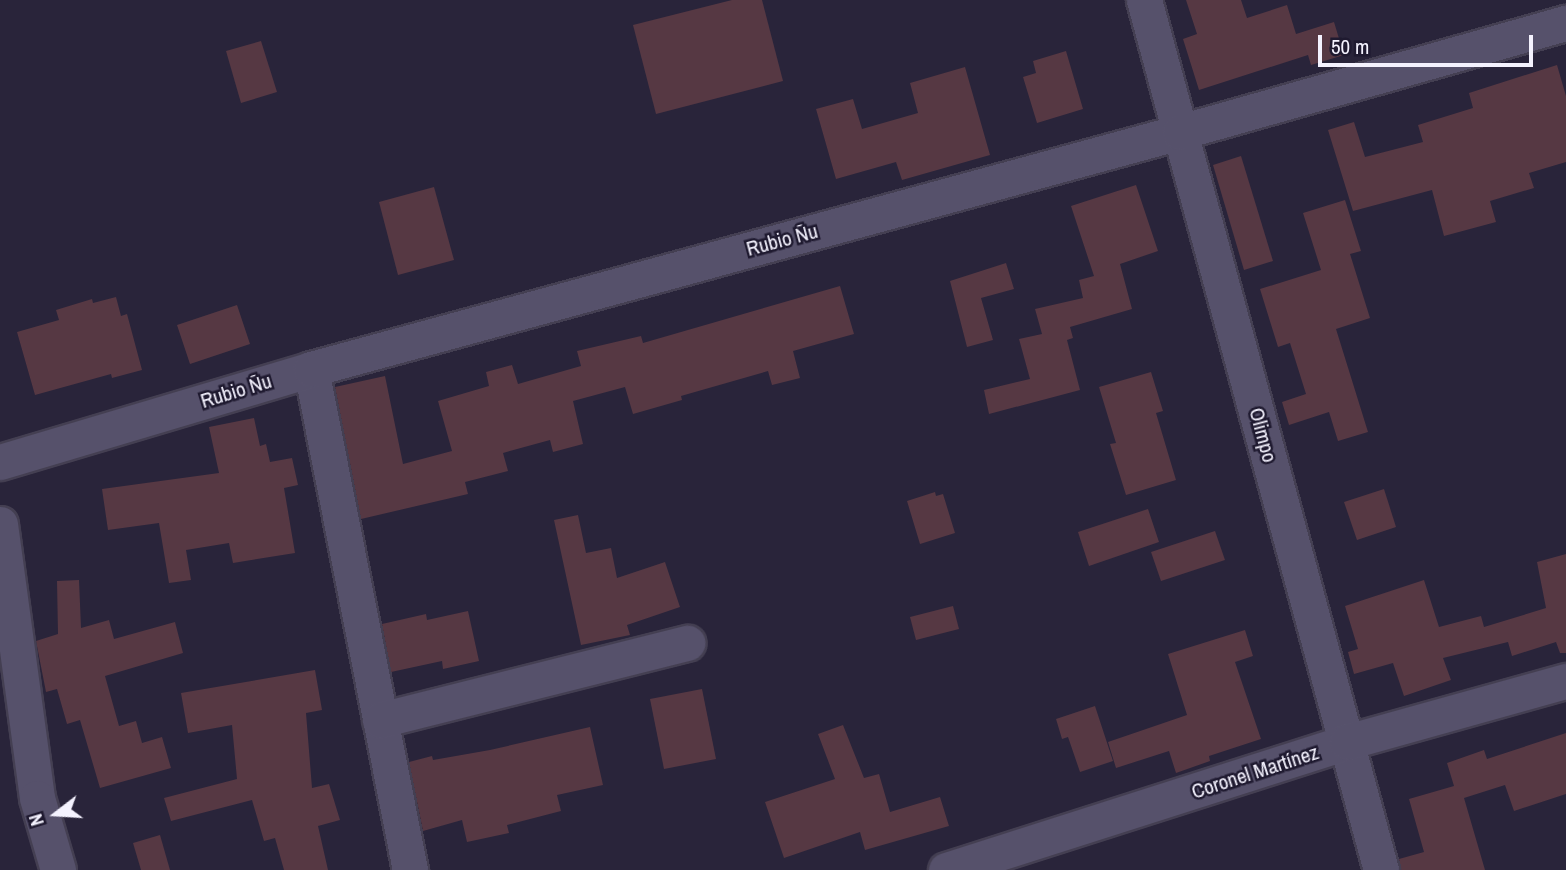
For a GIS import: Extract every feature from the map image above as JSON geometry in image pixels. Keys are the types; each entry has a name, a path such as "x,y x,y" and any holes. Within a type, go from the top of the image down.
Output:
{"street":[{"name":"Olimpo","path":"1144,0 1381,870"},
{"name":"Rubio Ñu","path":"0,462 311,369 1180,132 1566,23"},
{"path":"311,369 410,870"},
{"path":"0,524 37,798 58,870"},
{"path":"380,720 687,643"},
{"name":"Coronel Martínez","path":"946,870 1347,742 1566,681"}],"building":[{"path":"732,0 762,0 783,81 656,114 633,25"},
{"path":"1186,0 1241,0 1247,18 1287,5 1296,34 1334,22 1344,55 1311,65 1308,55 1199,90 1183,39 1197,34"},
{"path":"261,41 277,92 241,103 226,51"},
{"path":"1066,51 1083,109 1037,123 1023,77 1036,73 1033,61"},
{"path":"1557,65 1566,96 1566,162 1529,173 1534,188 1490,201 1496,222 1444,236 1432,190 1353,211 1328,130 1354,122 1365,157 1423,142 1418,125 1473,108 1469,93"},
{"path":"965,67 990,155 902,180 896,162 836,179 816,109 853,99 862,129 918,113 910,83"},
{"path":"1241,156 1273,261 1244,270 1213,165"},
{"path":"1136,185 1158,251 1120,264 1132,309 1070,327 1073,338 1067,340 1080,390 989,414 984,390 1030,379 1019,339 1042,334 1035,309 1083,298 1079,280 1094,276 1071,206"},
{"path":"434,187 454,260 398,275 379,202"},
{"path":"1345,200 1361,251 1350,254 1370,318 1336,329 1368,432 1338,441 1329,412 1289,425 1282,402 1306,394 1290,343 1278,347 1260,289 1321,270 1303,213"},
{"path":"1006,263 1014,289 981,298 993,340 967,347 950,281"},
{"path":"840,286 854,334 793,351 800,378 772,385 768,371 681,396 682,400 633,414 625,387 573,401 583,444 553,452 550,440 503,453 508,471 465,482 468,494 361,519 335,387 385,376 403,464 452,451 438,401 489,386 486,372 512,365 518,384 581,366 577,351 641,336 643,343"},
{"path":"116,297 121,316 127,314 142,370 112,378 111,374 35,395 17,332 59,320 56,310 92,299 93,303"},
{"path":"237,305 250,344 190,364 177,325"},
{"path":"1151,372 1163,411 1156,413 1176,480 1126,495 1110,444 1116,443 1099,387"},
{"path":"254,418 260,446 266,444 270,462 292,458 298,485 284,488 295,553 233,563 229,543 186,550 191,580 169,583 159,523 108,530 102,489 219,473 209,427"},
{"path":"1384,489 1396,527 1357,540 1344,502"},
{"path":"935,492 936,496 943,494 955,533 920,544 907,501"},
{"path":"1148,509 1159,542 1089,566 1078,532"},
{"path":"578,515 586,553 611,548 617,578 665,562 680,607 627,625 630,635 581,645 554,520"},
{"path":"1215,531 1225,560 1161,581 1151,552"},
{"path":"1566,554 1566,653 1560,653 1556,642 1512,656 1508,642 1443,658 1451,680 1404,696 1393,663 1354,674 1348,652 1358,649 1345,606 1424,580 1439,627 1481,616 1484,627 1546,608 1537,562"},
{"path":"79,580 81,628 109,620 114,639 175,622 183,653 105,676 119,726 136,721 142,743 162,737 171,768 100,788 80,720 67,724 57,689 46,692 36,641 58,634 57,581"},
{"path":"953,606 959,629 916,640 910,617"},
{"path":"468,611 479,661 443,669 442,661 391,672 382,624 426,614 427,620"},
{"path":"1245,630 1253,656 1235,662 1261,739 1209,756 1210,761 1176,773 1169,751 1116,768 1108,742 1187,715 1168,654"},
{"path":"315,670 322,710 306,713 312,788 329,784 340,820 318,826 328,870 284,870 275,838 264,841 252,800 171,821 164,798 237,779 232,725 188,733 181,693"},
{"path":"702,689 716,759 664,769 650,699"},
{"path":"1095,706 1113,761 1080,772 1068,737 1062,739 1056,719"},
{"path":"843,725 864,778 879,774 890,812 940,797 949,826 865,850 860,832 784,858 765,802 835,779 818,734"},
{"path":"590,727 603,785 557,795 561,811 507,825 509,833 467,842 462,820 423,831 409,762 432,756 433,760 490,750"},
{"path":"1566,733 1566,794 1514,811 1505,785 1464,798 1485,870 1401,870 1399,859 1424,852 1409,799 1454,786 1447,763 1484,750 1487,759"},
{"path":"160,835 170,870 141,870 133,843"}]}
